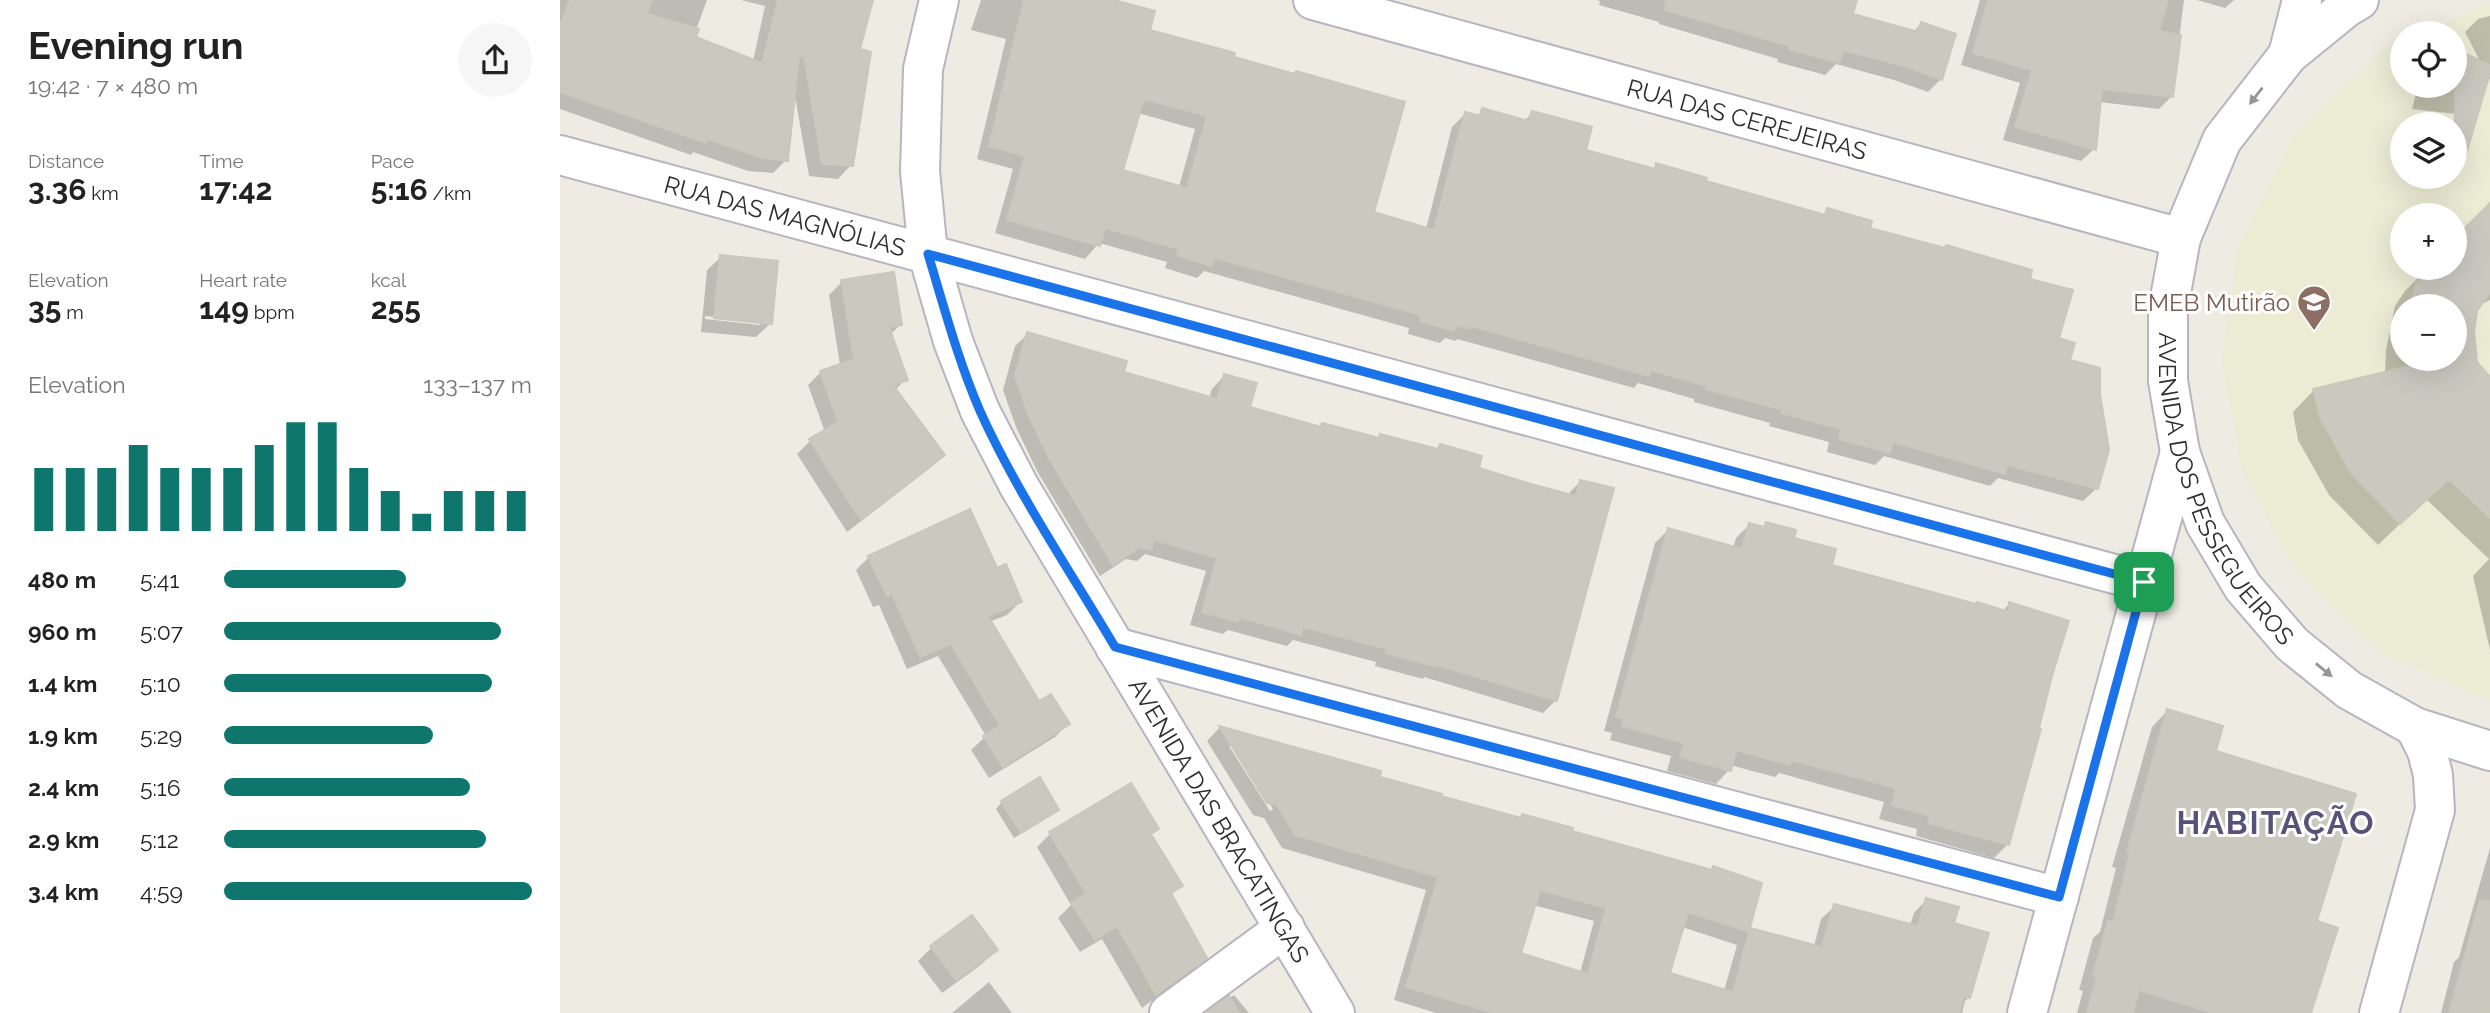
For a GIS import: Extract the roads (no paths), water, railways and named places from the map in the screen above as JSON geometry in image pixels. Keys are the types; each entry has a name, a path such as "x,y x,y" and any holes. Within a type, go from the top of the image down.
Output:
{"street":[{"name":"AVENIDA DAS BRACATINGAS","path":"939,0 923,69 920,171 928,254 953,341 980,411 1020,486 1335,1013"},
{"name":"RUA DAS CEREJEIRAS","path":"1313,0 2181,238"},
{"path":"2288,55 2302,0"},
{"name":"AVENIDA DOS PESSEGUEIROS","path":"2359,0 2347,6 2288,55 2222,140 2181,238 2168,309 2168,381 2180,452 2205,523 2243,587 2292,643 2350,690 2415,727 2490,753"},
{"name":"RUA DAS MAGNÓLIAS","path":"560,155 2144,582"},
{"path":"2027,1013 2180,452"},
{"path":"1115,647 2059,897"},
{"path":"2379,1013 2435,810 2433,775 2427,751 2415,727"},
{"path":"2435,810 2454,782 2469,767 2490,753"},
{"path":"1169,1013 1285,928"}],"place":[{"name":"EMEB Mutirão","path":"2314,332"}],"district":[{"name":"HABITAÇÃO","path":"2276,822"}]}
